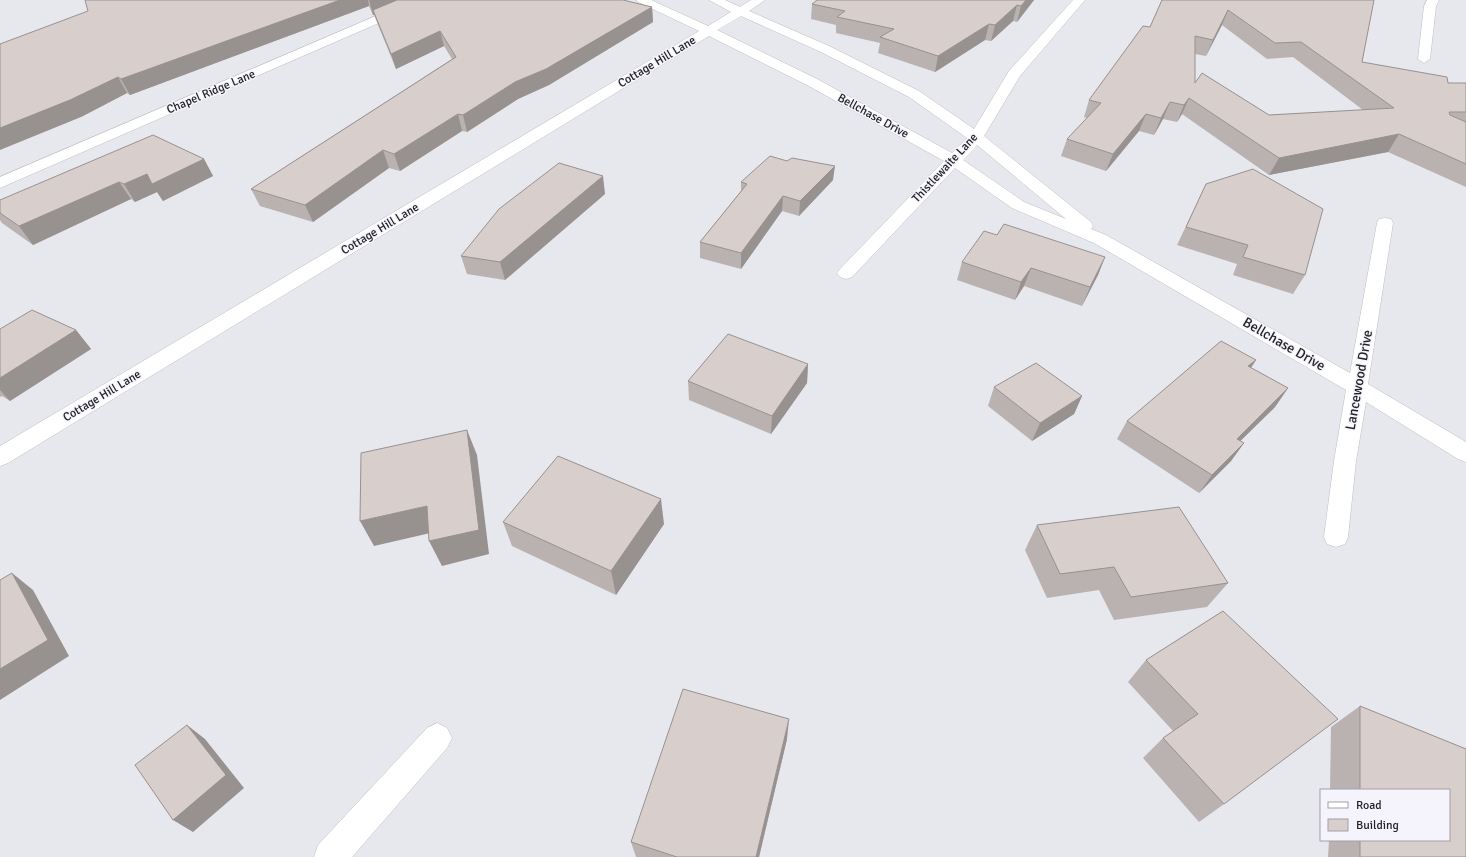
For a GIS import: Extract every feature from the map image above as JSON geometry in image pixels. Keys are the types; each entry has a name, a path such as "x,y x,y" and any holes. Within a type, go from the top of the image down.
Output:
{"street":[{"name":"Chapel Ridge Lane","path":"0,183 423,0"},
{"name":"Bellchase Drive","path":"642,0 812,82 953,160 1018,205 1100,239 1358,387 1466,453"},
{"name":"Bellchase Drive","path":"715,0 825,50 914,94 976,137 1045,192 1100,239"},
{"name":"Cottage Hill Lane","path":"0,457 759,0"},
{"name":"Thistlewaite Lane","path":"846,274 976,137 1014,74 1080,0"},
{"path":"1424,59 1430,6 1433,0"},
{"name":"Lancewood Drive","path":"1336,537 1345,460 1385,223"},
{"path":"330,857 437,738"}],"building":[{"path":"85,0 340,0 121,79 118,77 70,100 0,128 0,44 88,11"},
{"path":"397,0 623,0 652,7 546,69 515,82 463,115 458,114 394,154 383,150 305,205 251,189 456,57 440,31 391,54 373,10"},
{"path":"817,0 1026,0 1021,6 1017,5 995,25 989,24 938,56 880,37 894,29 837,17 845,11 812,4"},
{"path":"1162,0 1374,0 1362,62 1447,77 1448,83 1466,83 1466,112 1449,112 1450,115 1466,122 1466,164 1399,134 1279,158 1189,98 1184,105 1170,102 1161,118 1146,114 1113,154 1067,139 1101,103 1089,100 1143,26 1150,27","holes":["1228,10 1275,43 1301,42 1394,108 1269,115 1202,73 1195,83 1195,36 1213,40"]},
{"path":"153,135 204,159 152,184 147,174 124,184 119,182 19,226 0,213 0,200"},
{"path":"770,156 787,161 792,158 835,166 800,201 783,196 741,253 700,242 747,184 741,182"},
{"path":"559,163 603,176 500,262 461,256 499,209"},
{"path":"1253,169 1323,209 1305,275 1243,257 1248,245 1186,227 1206,184"},
{"path":"1004,224 1105,257 1090,287 1031,268 1021,282 962,262 984,231 997,235"},
{"path":"32,310 76,330 0,378 0,329"},
{"path":"728,334 808,364 772,416 688,381"},
{"path":"1221,341 1256,360 1248,366 1288,388 1237,439 1244,443 1212,475 1127,421"},
{"path":"1036,363 1082,396 1040,423 994,387"},
{"path":"467,430 479,530 429,541 427,506 360,521 361,453"},
{"path":"558,456 661,499 611,571 503,522"},
{"path":"1179,507 1228,583 1131,597 1114,567 1060,574 1037,525"},
{"path":"12,573 48,640 0,669 0,580"},
{"path":"1223,611 1338,719 1224,804 1163,738 1198,714 1146,660"},
{"path":"683,689 789,719 756,857 677,857 631,842"},
{"path":"1360,706 1466,749 1466,857 1360,857 1360,841 1450,841 1450,789 1360,789"},
{"path":"187,725 226,775 173,820 135,765"}]}
